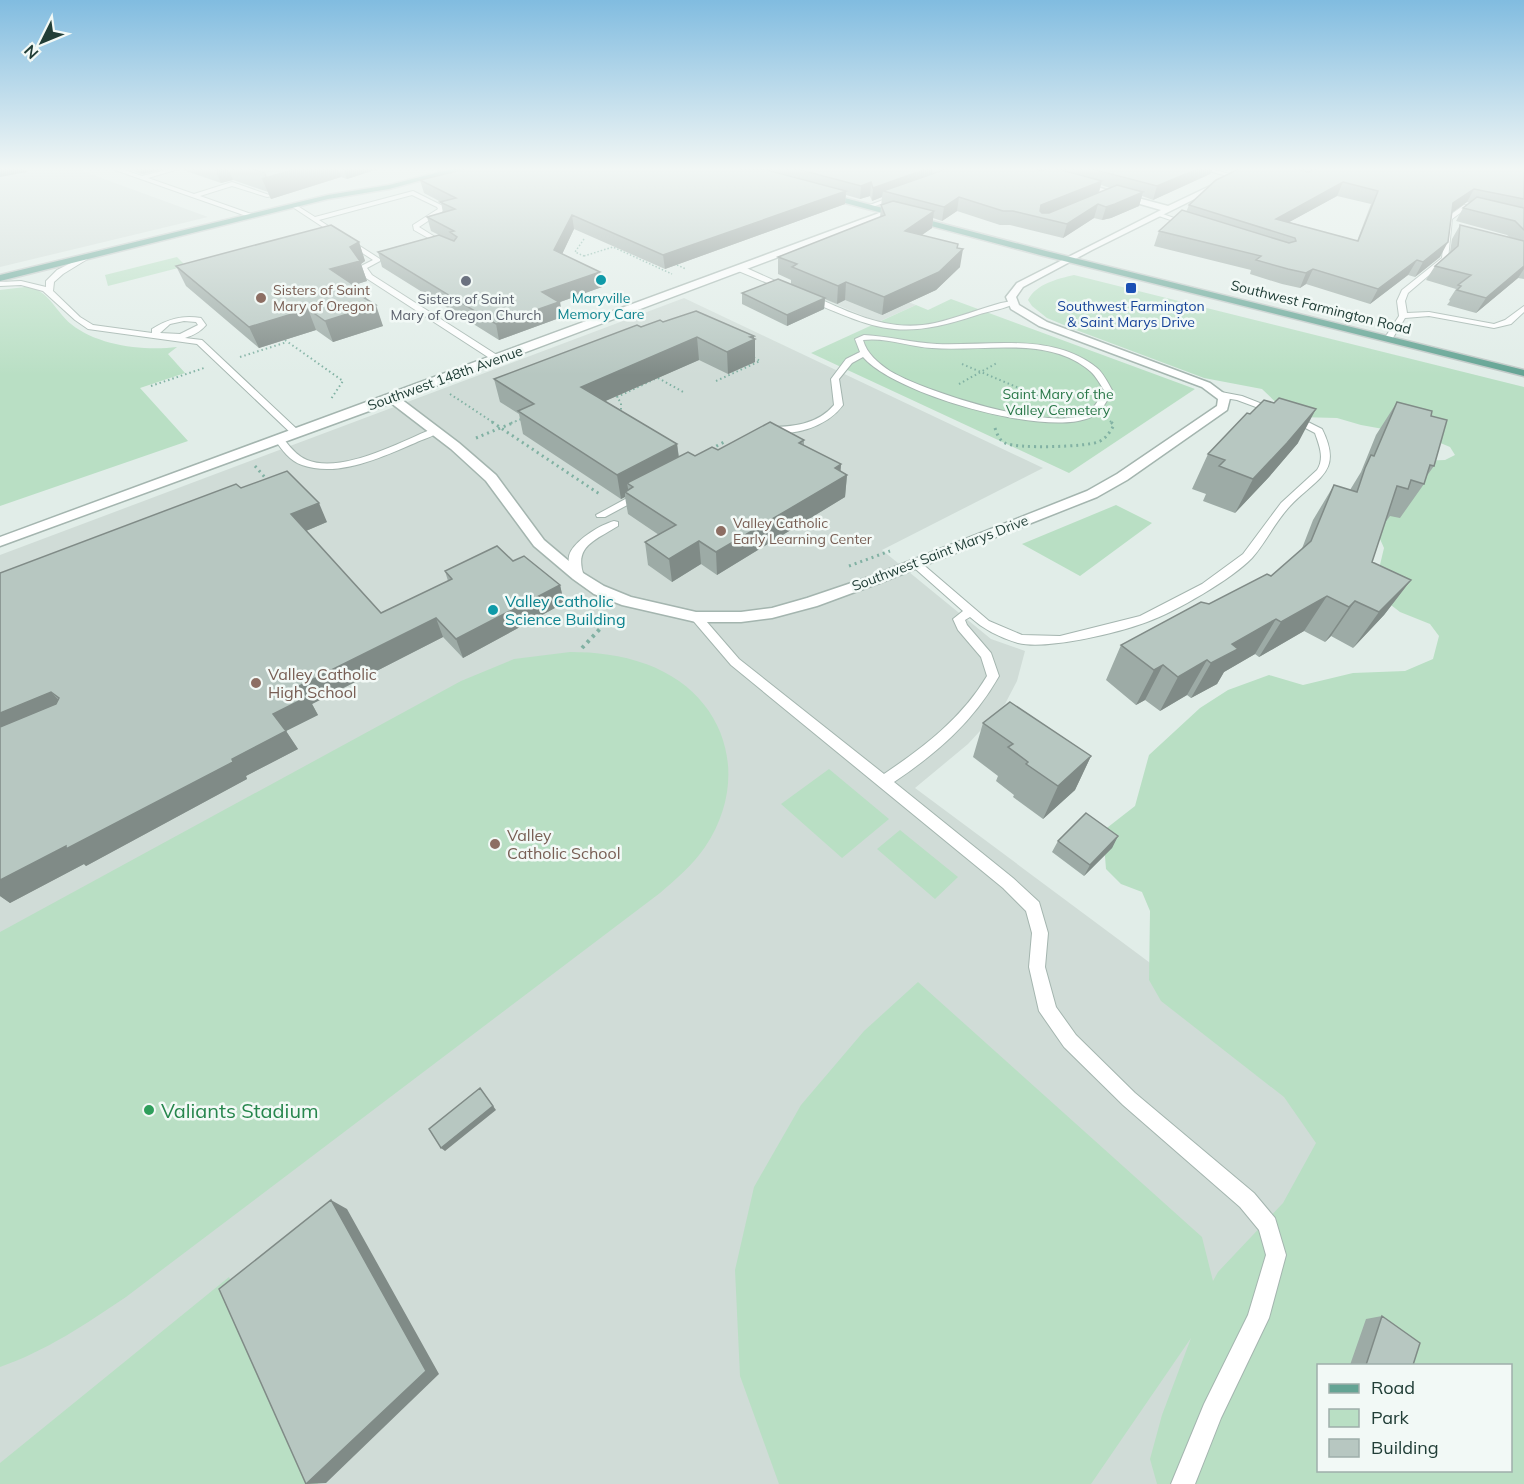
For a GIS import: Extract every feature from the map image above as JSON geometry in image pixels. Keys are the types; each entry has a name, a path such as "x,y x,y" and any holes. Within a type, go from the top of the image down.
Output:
{"main road":[{"path":"0,278 165,237"},
{"name":"Southwest Farmington Road","path":"986,237 1524,373"}],"street":[{"name":"Southwest 148th Avenue","path":"0,542 297,434 822,237"},
{"path":"1111,237 1017,287 1012,293 1012,303 1042,324 1206,385 1221,395"},
{"name":"Southwest Saint Marys Drive","path":"392,398 455,446 491,478 539,543 578,576 599,590 627,601 696,617 741,617 772,613 866,583 1108,485 1223,407 1225,401 1221,395"}],"lane":[{"path":"342,237 378,260 363,267 369,276 497,359"},
{"path":"430,237 456,252"},
{"path":"1388,339 1403,316 1401,301 1405,292 1445,259 1448,237"},
{"path":"50,290 50,281 57,274 92,255"},
{"path":"739,268 792,290"},
{"path":"0,284 27,282 50,290 82,322 91,327 199,342 297,434"},
{"path":"803,295 877,326 894,329 928,327 1012,303"},
{"path":"1491,340 1524,308"},
{"path":"1403,316 1421,313 1494,326 1508,322"},
{"path":"115,331 192,319 201,322 202,325"},
{"path":"168,322 155,331 159,336 192,333 202,325"},
{"path":"199,342 198,337 202,325"},
{"path":"894,329 896,340"},
{"path":"864,336 896,340 940,346 1027,346 1056,350 1090,366 1105,382 1108,390 1106,398 1086,416 1062,421 1039,421 1012,417 944,395 896,376 877,366 864,353 859,339 864,336"},
{"path":"757,433 802,427 827,418 839,405 834,379 849,361 864,353"},
{"path":"915,563 969,612 1001,632 1020,639 1060,640 1144,619 1206,587 1247,556 1285,505 1326,464 1325,447 1319,431 1313,426 1239,398 1221,395"},
{"path":"280,440 301,461 309,464 336,465 362,459 435,431"},
{"path":"601,515 657,486"},
{"path":"578,576 574,564 575,552 588,540 614,524"},
{"path":"882,783 942,739 983,695 993,676 987,656 962,627 959,619 969,612"},
{"path":"696,617 735,662 1008,883 1033,907 1040,933 1037,967 1048,1011 1070,1041 1120,1090 1247,1200 1268,1226 1276,1255 1258,1318 1212,1412 1183,1484"}],"path":[{"path":"584,239 575,252 584,256 613,247 681,278"},
{"path":"944,395 947,391 1027,346"},
{"path":"716,381 760,361 750,356"},
{"path":"617,420 621,409 617,397 658,378 685,393"},
{"path":"449,388 448,393 452,397 596,493 607,497 597,503"},
{"path":"468,441 525,418"},
{"path":"708,451 726,441"},
{"path":"843,569 892,551"}],"shaded area":[{"path":"0,237 124,237 0,267"},
{"path":"860,283 916,305 878,322 823,299"},
{"name":"Valley Catholic School","path":"684,298 1043,468 882,550 991,639 1025,651 1017,681 1005,704 968,744 915,788 1524,1241 1510,1364 1317,1364 1317,1472 1467,1484 0,1484 0,555"}],"green space":[{"path":"177,257 186,266 108,286 105,275"},
{"path":"1074,275 1524,387 1524,1484 1157,1484 1150,1459 1162,1415 1191,1338 1091,1484 779,1484 740,1376 735,1270 754,1187 801,1105 864,1031 918,982 1202,1237 1213,1281 1218,1272 1283,1203 1316,1143 1284,1097 1161,1001 1149,980 1150,911 1142,892 1121,884 1106,869 1103,831 1135,806 1149,755 1200,708 1228,690 1269,675 1303,685 1353,673 1405,671 1433,659 1439,636 1430,624 1400,612 1387,602 1379,569 1384,548 1380,539 1361,524 1419,461 1445,460 1455,455 1450,447 1400,432 1337,418 1299,417 1287,413 1262,389 1204,378 1047,318 1028,300 1036,290 1054,280"},
{"path":"25,287 45,295 71,324 94,337 136,347 177,347 168,354 185,373 140,388 188,441 0,506 0,290"},
{"name":"Saint Mary of the Valley Cemetery","path":"951,299 1195,389 1069,473 811,353 916,305 928,310"},
{"path":"1116,505 1152,523 1080,576 1022,544"},
{"name":"Valiants Stadium","path":"570,652 627,658 646,664 673,677 696,695 712,716 723,740 728,766 727,793 719,820 700,854 660,893 126,1297 50,1345 0,1367 0,932 461,681 514,659"},
{"path":"829,769 889,819 842,858 781,804"},
{"path":"900,830 958,877 935,899 877,849"},
{"path":"229,1277 318,1484 0,1484 0,1463"}],"building":[{"path":"285,237 351,237 359,242 350,247 360,261 330,269 364,292 358,294 376,305 325,321 308,309 249,327 176,266"},
{"path":"431,237 445,237 454,241 457,237 561,237 554,250 600,272 542,292 559,302 496,324 378,252"},
{"path":"623,237 714,237 663,255"},
{"path":"828,237 930,237 958,244 957,248 963,249 939,272 884,297 846,282 838,286 792,267 797,264 778,257"},
{"path":"1185,237 1270,237 1289,243 1296,241 1293,237 1344,237 1358,241 1359,237 1449,237 1448,242 1423,262 1417,260 1378,289 1313,269 1306,273 1288,269 1256,260 1261,256"},
{"path":"1459,237 1509,237 1524,241 1524,266 1486,298 1457,290 1461,286 1458,285 1471,275 1435,266 1458,246"},
{"path":"778,279 825,298 787,315 742,293"},
{"path":"696,311 754,336 750,337 755,339 727,352 697,337 581,387 677,444 617,475 518,411 534,404 494,379 637,325 641,327 660,320 663,322"},
{"path":"1279,398 1316,409 1253,479 1219,466 1225,460 1208,454 1247,413 1250,414 1264,400 1274,403"},
{"path":"1397,402 1432,411 1431,416 1447,420 1434,466 1430,465 1424,484 1411,480 1408,489 1397,486 1372,562 1411,580 1379,612 1355,601 1349,607 1327,596 1281,622 1276,619 1232,644 1238,649 1211,663 1207,660 1178,677 1163,665 1154,670 1121,645 1201,602 1209,604 1267,574 1271,576 1311,541 1334,485 1357,492 1365,468 1371,455 1374,456"},
{"path":"770,422 804,440 799,443 841,464 835,468 847,475 716,552 699,541 669,559 645,542 676,525 625,492 633,487 627,483 688,452 695,456 712,447 718,450"},
{"name":"Valley Catholic High School","path":"287,471 319,503 291,514 381,613 452,579 445,571 497,546 513,561 524,556 560,585 456,639 436,618 299,686 307,697 273,714 286,731 232,759 233,762 66,849 66,846 0,880 0,727 56,704 59,698 51,692 0,713 0,573 236,484 241,488"},
{"path":"1010,702 1091,756 1058,786 1026,764 1028,762 1008,747 1013,744 983,723"},
{"path":"1086,813 1118,836 1090,865 1058,841"},
{"path":"480,1088 493,1106 441,1148 429,1129"},
{"path":"331,1200 426,1371 306,1484 219,1289"},
{"path":"1382,1316 1420,1343 1413,1364 1366,1364"}],"place":[{"name":"Maryville Memory Care","path":"601,280"},
{"name":"Sisters of Saint Mary of Oregon Church","path":"466,281"},
{"name":"Southwest Farmington & Saint Marys Drive","path":"1131,288"},
{"name":"Sisters of Saint Mary of Oregon","path":"261,298"},
{"name":"Valley Catholic Early Learning Center","path":"721,531"},
{"name":"Valley Catholic Science Building","path":"493,610"},
{"name":"Valley Catholic High School","path":"256,683"},
{"name":"Valley Catholic School","path":"495,844"},
{"name":"Valiants Stadium","path":"149,1110"}]}
